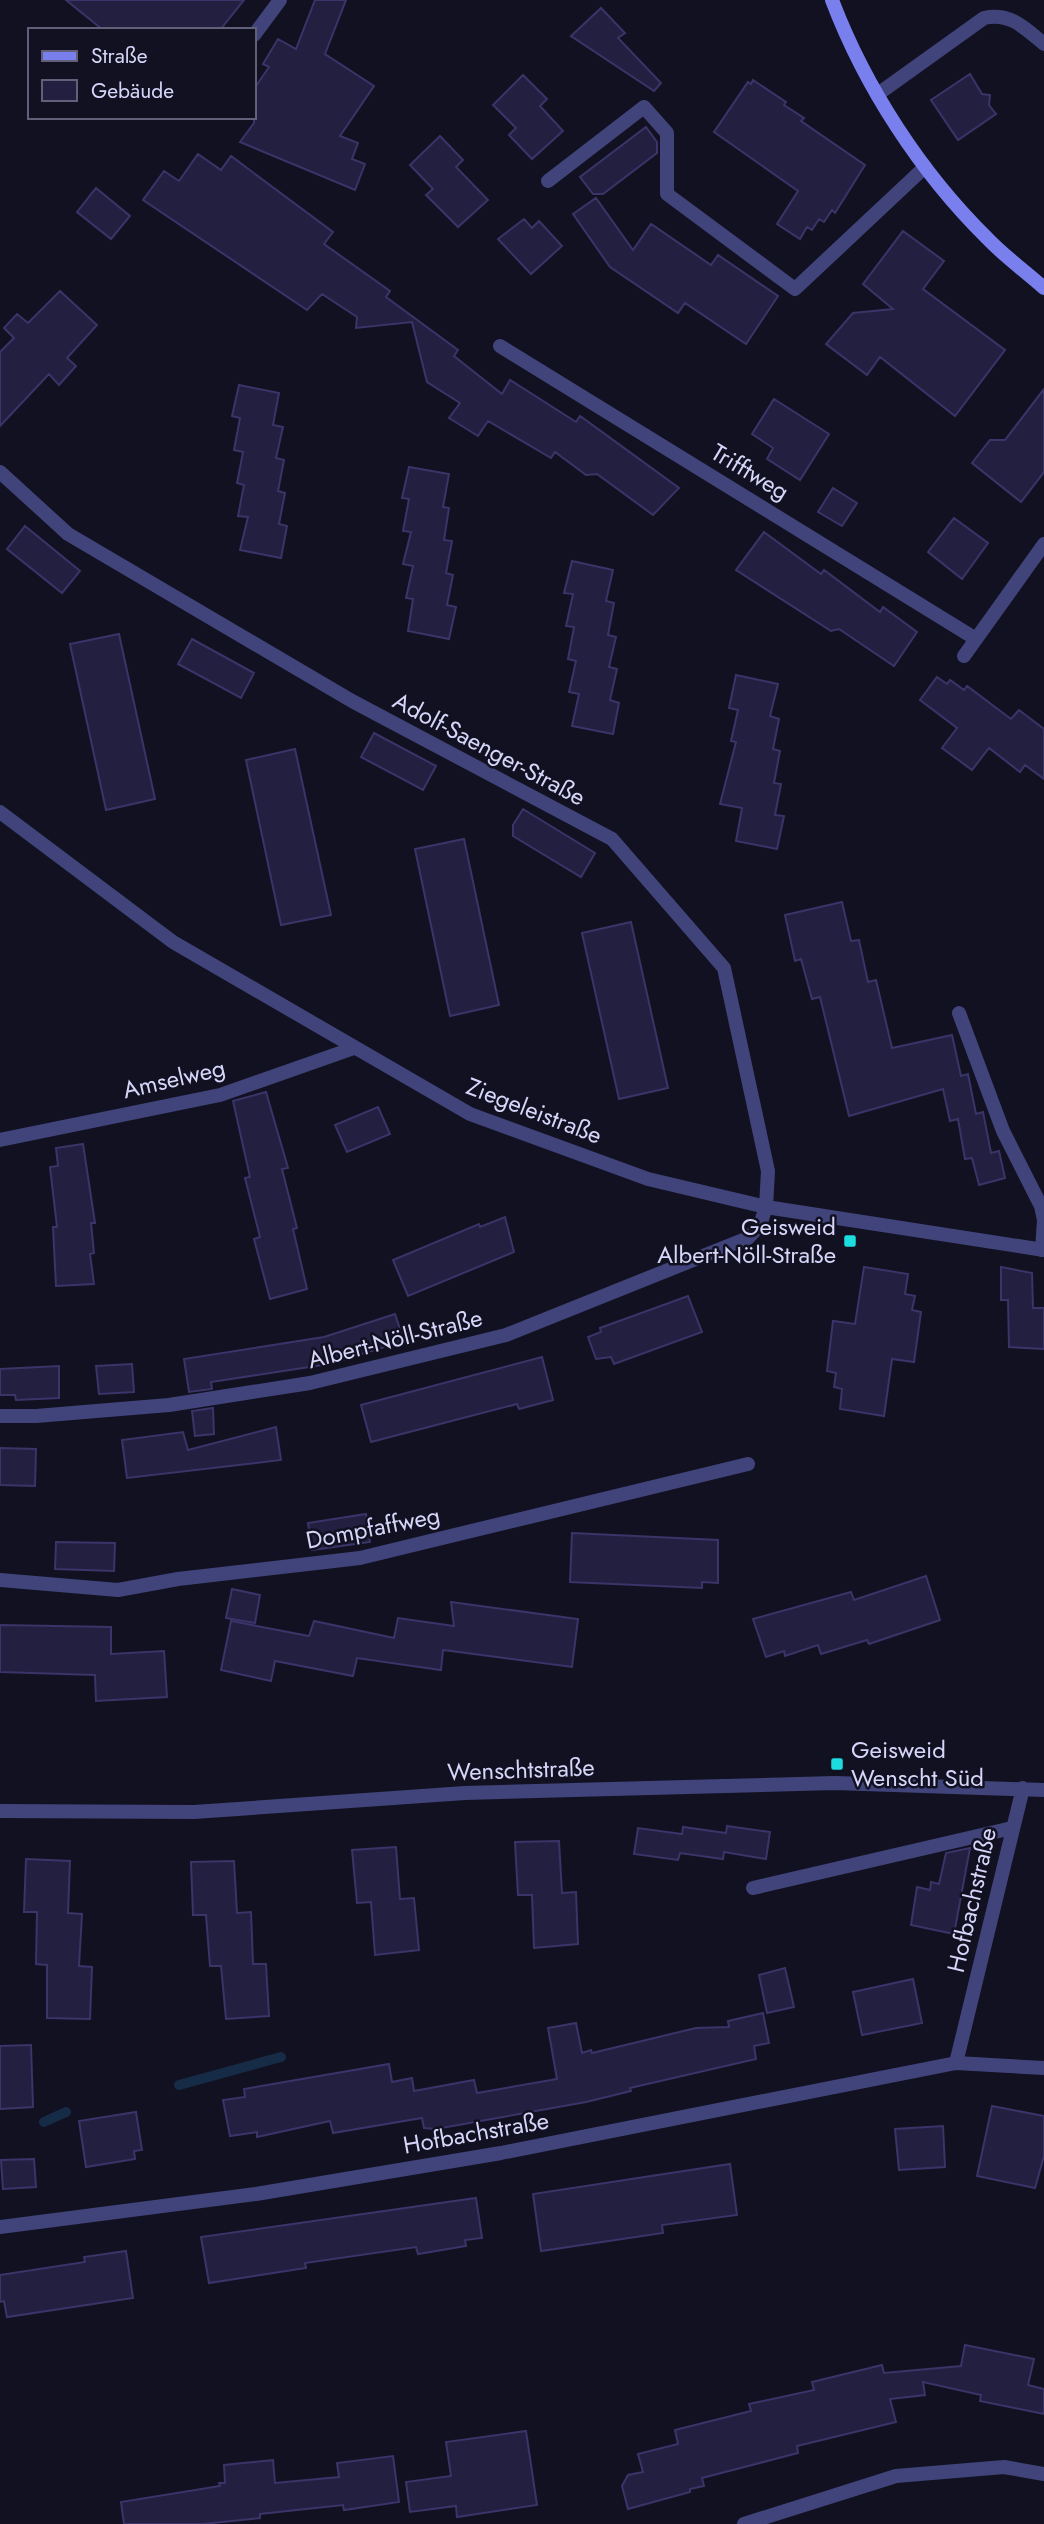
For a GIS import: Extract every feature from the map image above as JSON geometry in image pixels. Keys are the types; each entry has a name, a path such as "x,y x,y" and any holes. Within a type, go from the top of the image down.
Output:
{"street":[{"path":"256,32 280,0"},
{"path":"832,0 844,33 878,94 925,167 986,238 1044,288"},
{"path":"878,94 984,18 997,15 1009,17 1044,44"},
{"path":"548,181 644,107 667,133 667,194 795,289 925,167"},
{"name":"Trifftweg","path":"500,346 976,639"},
{"name":"Adolf-Saenger-Straße","path":"0,472 68,534 352,701 612,839 723,968 763,1139 768,1171 766,1207"},
{"path":"964,656 1044,544"},
{"name":"Ziegeleistraße","path":"0,812 173,942 470,1114 649,1178 766,1207 1043,1250"},
{"path":"959,1013 1003,1130 1041,1206 1044,1220 1043,1250"},
{"name":"Amselweg","path":"0,1140 220,1095 354,1048"},
{"name":"Albert-Nöll-Straße","path":"0,1416 36,1416 169,1405 310,1383 506,1335 748,1238 760,1225 766,1207"},
{"name":"Dompfaffweg","path":"0,1580 118,1590 178,1579 360,1558 748,1464"},
{"name":"Wenschtstraße","path":"0,1811 194,1812 465,1793 835,1783 1044,1790"},
{"name":"Hofbachstraße","path":"957,2063 1023,1788"},
{"path":"753,1888 1012,1828"},
{"name":"Hofbachstraße","path":"0,2227 256,2194 487,2155 957,2063 1044,2068"},
{"path":"744,2524 896,2476 1004,2467 1044,2474"}],"building":[{"path":"66,0 244,0 222,28 101,28"},
{"path":"315,0 346,0 325,54 374,86 340,136 358,143 352,159 365,164 355,190 240,142 256,119 256,86 269,67 263,64 278,39 296,49"},
{"path":"601,8 625,33 618,38 661,83 654,91 571,36"},
{"path":"970,74 982,94 990,95 989,105 996,114 958,140 931,100"},
{"path":"523,75 547,99 540,106 563,131 532,159 509,135 516,128 493,105"},
{"path":"753,80 786,102 784,105 804,118 801,121 865,165 835,213 832,210 824,222 819,219 812,230 807,227 800,239 777,224 798,191 714,132 748,82 751,84"},
{"path":"646,127 657,142 657,153 603,194 593,194 580,177"},
{"path":"440,136 463,160 456,167 488,200 458,227 426,195 433,189 410,165"},
{"path":"198,154 221,170 231,156 333,232 324,244 390,291 386,297 458,350 454,356 502,394 510,380 576,422 580,416 679,488 653,515 597,474 586,475 555,452 551,458 488,421 478,436 449,418 460,403 427,382 412,322 356,328 357,317 322,294 307,310 143,200 164,171 179,181"},
{"path":"96,188 130,216 111,239 77,212"},
{"path":"596,198 633,250 651,224 711,265 718,255 778,296 746,344 685,303 678,313 610,267 573,214"},
{"path":"524,219 532,228 539,221 562,246 531,274 498,239"},
{"path":"903,231 944,261 923,289 1005,350 955,416 880,357 867,375 826,344 853,313 893,309 863,284"},
{"path":"60,291 97,325 67,358 76,366 59,385 49,374 0,426 0,352 14,338 4,328 17,314 28,323"},
{"path":"239,385 279,393 273,425 283,427 276,458 284,460 278,491 285,493 279,524 287,526 281,558 240,550 248,517 238,516 244,485 237,483 243,452 234,450 240,418 232,416"},
{"path":"1044,389 1044,472 1021,502 972,463 990,440 1005,440"},
{"path":"774,399 829,434 800,480 767,459 773,448 752,434"},
{"path":"409,467 449,474 443,507 449,508 444,540 452,541 446,573 453,575 447,605 456,607 449,639 408,631 413,599 406,598 413,566 403,564 411,532 403,531 409,499 402,498"},
{"path":"833,488 857,503 842,526 818,512"},
{"path":"954,518 988,543 962,579 928,552"},
{"path":"25,526 80,571 62,593 7,549"},
{"path":"764,532 821,574 824,570 880,612 883,607 917,632 894,666 839,629 831,631 736,570"},
{"path":"572,561 613,570 606,601 614,603 608,635 616,637 609,667 617,669 610,700 619,703 613,734 572,726 579,694 569,692 576,661 568,659 574,627 566,626 573,594 564,593"},
{"path":"119,634 155,799 106,810 70,644"},
{"path":"192,639 254,673 241,698 178,664"},
{"path":"736,675 778,684 770,716 779,719 773,749 780,751 774,783 781,784 775,815 784,816 777,849 736,841 742,808 720,804 736,742 731,741 738,710 729,708"},
{"path":"937,677 947,684 950,680 964,690 967,686 1011,719 1019,710 1044,729 1044,779 1025,765 1020,772 989,748 972,770 942,748 957,728 920,700"},
{"path":"374,733 436,766 423,790 361,757"},
{"path":"295,749 331,915 281,925 246,760"},
{"path":"523,809 595,853 581,877 513,836 513,825"},
{"path":"464,839 499,1005 450,1016 415,849"},
{"path":"842,902 851,941 859,940 868,982 876,980 892,1048 952,1035 961,1076 968,1074 976,1114 983,1112 991,1153 999,1151 1005,1178 979,1185 972,1158 965,1159 958,1119 950,1121 943,1089 849,1116 820,997 812,999 801,959 795,961 785,915"},
{"path":"631,922 668,1088 619,1099 582,933"},
{"path":"266,1092 288,1168 282,1169 297,1228 293,1229 307,1289 270,1299 254,1239 260,1237 245,1178 250,1177 233,1101"},
{"path":"378,1107 390,1134 347,1152 335,1125"},
{"path":"83,1144 95,1223 91,1223 94,1253 90,1254 94,1284 56,1286 53,1227 57,1227 50,1167 58,1166 56,1148"},
{"path":"505,1217 514,1252 408,1296 393,1260 479,1224 480,1227"},
{"path":"864,1267 908,1274 905,1294 915,1296 912,1310 921,1312 914,1362 892,1359 884,1416 840,1409 842,1389 834,1387 836,1373 827,1371 833,1321 855,1324"},
{"path":"1001,1267 1032,1273 1033,1308 1044,1308 1044,1349 1009,1347 1008,1300 1001,1300"},
{"path":"688,1296 702,1332 614,1364 611,1357 596,1359 588,1337 601,1332 600,1328"},
{"path":"395,1314 404,1341 329,1364 211,1382 212,1389 189,1392 184,1359 324,1337"},
{"path":"542,1357 553,1400 519,1409 517,1404 371,1442 361,1405"},
{"path":"132,1364 134,1392 99,1394 96,1366"},
{"path":"59,1366 59,1398 16,1400 15,1395 0,1395 0,1369"},
{"path":"213,1408 214,1434 195,1436 192,1411"},
{"path":"276,1427 281,1460 127,1478 122,1440 183,1432 188,1450"},
{"path":"0,1448 36,1449 35,1486 0,1485"},
{"path":"366,1514 370,1542 312,1550 308,1523"},
{"path":"572,1533 718,1540 718,1583 702,1582 702,1588 570,1582"},
{"path":"56,1542 115,1543 114,1571 55,1569"},
{"path":"926,1576 940,1620 869,1644 867,1640 821,1654 818,1645 785,1656 784,1651 766,1657 753,1619 851,1592 854,1600"},
{"path":"232,1589 260,1595 255,1623 226,1618"},
{"path":"451,1602 578,1619 572,1667 443,1650 441,1670 357,1658 353,1676 275,1661 271,1681 221,1670 231,1621 309,1636 314,1621 394,1638 398,1618 454,1626"},
{"path":"0,1625 111,1627 111,1654 164,1651 167,1697 96,1701 95,1675 0,1672"},
{"path":"727,1826 770,1832 766,1859 724,1852 723,1859 680,1853 678,1860 634,1854 638,1828 682,1834 683,1827 726,1833"},
{"path":"559,1841 562,1893 576,1892 578,1944 534,1948 532,1895 518,1895 515,1842"},
{"path":"396,1847 400,1899 414,1898 419,1950 375,1955 371,1902 357,1903 352,1850"},
{"path":"970,1848 954,1934 911,1925 917,1887 930,1890 931,1882 939,1884 946,1853"},
{"path":"26,1859 70,1861 68,1913 82,1914 79,1966 92,1967 90,2019 47,2018 47,1965 36,1964 37,1912 24,1912"},
{"path":"234,1861 237,1913 251,1912 253,1964 266,1964 269,2016 226,2019 221,1966 210,1966 206,1915 193,1915 191,1862"},
{"path":"785,1968 794,2007 767,2013 759,1975"},
{"path":"913,1979 922,2023 862,2035 853,1992"},
{"path":"763,2013 769,2043 754,2046 756,2059 630,2088 631,2091 586,2102 436,2129 424,2128 422,2118 333,2133 330,2121 257,2137 257,2132 230,2136 223,2100 245,2097 244,2089 389,2064 392,2082 412,2078 414,2091 474,2080 477,2093 557,2079 548,2028 576,2023 582,2053 591,2050 592,2053 696,2028 729,2027 728,2021"},
{"path":"31,2045 33,2107 0,2109 0,2046"},
{"path":"992,2106 1044,2116 1044,2156 1035,2188 977,2176"},
{"path":"136,2112 142,2150 134,2151 135,2159 86,2167 79,2121"},
{"path":"943,2126 945,2167 899,2170 895,2129"},
{"path":"34,2159 36,2187 3,2189 1,2160"},
{"path":"730,2164 737,2215 662,2225 663,2233 541,2251 533,2194"},
{"path":"476,2198 482,2238 465,2240 466,2246 418,2254 416,2247 305,2263 306,2268 209,2283 201,2237"},
{"path":"126,2251 133,2298 7,2317 4,2301 0,2302 0,2275 85,2262 84,2257"},
{"path":"965,2345 1034,2359 1028,2385 1044,2389 1044,2414 980,2401 981,2395 923,2382 925,2395 890,2399 896,2422 797,2446 798,2453 702,2478 704,2486 690,2489 690,2492 628,2509 622,2486 628,2475 643,2472 638,2454 678,2444 675,2430 751,2411 749,2404 814,2390 812,2382 882,2365 884,2373 961,2366"},
{"path":"526,2431 537,2505 457,2517 456,2506 410,2512 406,2482 451,2476 446,2442"},
{"path":"393,2456 399,2502 344,2510 343,2505 260,2514 260,2518 203,2524 124,2524 121,2502 220,2486 219,2483 225,2483 224,2465 273,2460 275,2483 339,2477 337,2463"}],"waterway":[{"path":"179,2085 281,2057"},
{"path":"44,2122 66,2112"}],"place":[{"name":"Geisweid Albert-Nöll-Straße","path":"850,1241"},
{"name":"Geisweid Wenscht Süd","path":"837,1764"}]}
